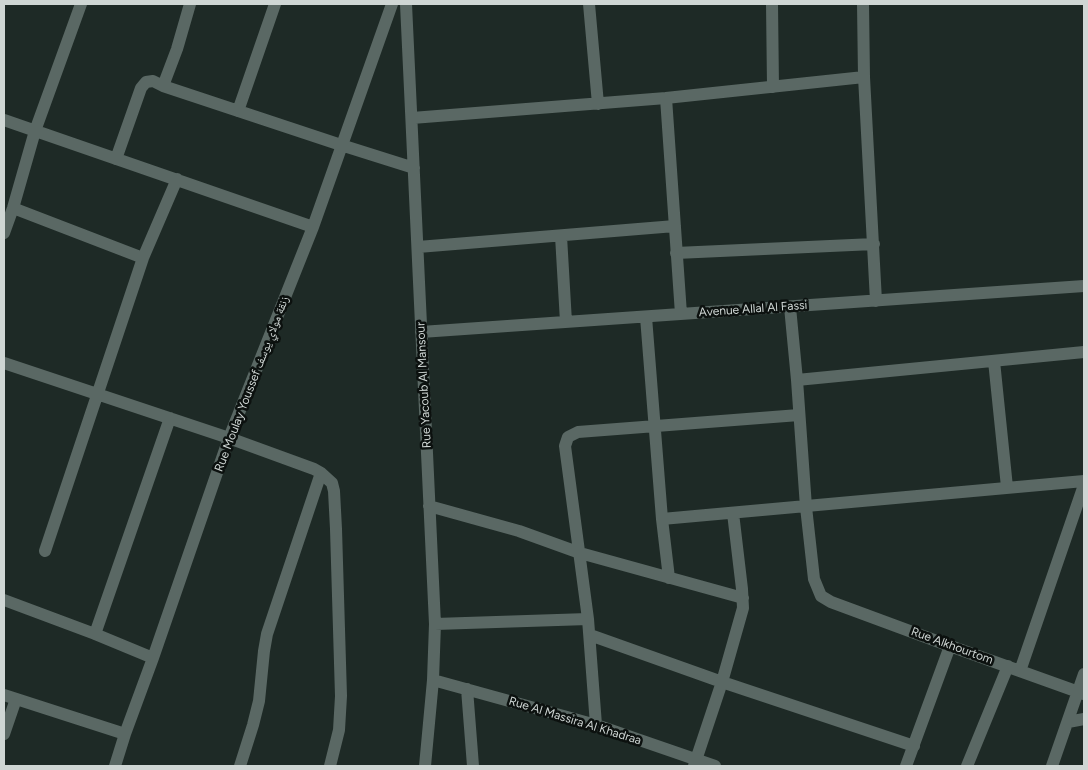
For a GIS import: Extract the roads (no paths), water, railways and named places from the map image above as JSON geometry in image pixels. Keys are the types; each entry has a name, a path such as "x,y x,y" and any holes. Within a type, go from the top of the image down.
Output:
{"street":[{"path":"4,233 35,131 81,4"},
{"path":"163,86 177,49 190,4"},
{"path":"238,111 275,4"},
{"name":"Rue Moulay Youssef زنقة مولاي يوسف","path":"115,766 230,438 313,227 392,4"},
{"name":"Rue Yacoub Al Mansour","path":"406,4 435,624 433,680 425,766"},
{"path":"588,4 598,104"},
{"path":"772,4 773,87"},
{"path":"863,4 864,77 876,301"},
{"path":"412,118 666,98 864,77"},
{"path":"116,158 141,88 146,82 153,81 341,146 414,168"},
{"path":"666,98 681,314"},
{"path":"4,120 313,227"},
{"path":"45,551 142,258 177,179"},
{"path":"13,208 142,258"},
{"path":"418,247 675,226"},
{"path":"561,236 566,322"},
{"path":"676,253 874,244"},
{"name":"Avenue Allal Al Fassi","path":"422,332 1084,286"},
{"path":"790,307 806,507"},
{"path":"646,317 668,578"},
{"path":"797,380 1084,352"},
{"path":"994,361 1007,487"},
{"path":"4,363 230,438 321,473 332,483 334,491 341,696 339,730 330,766"},
{"path":"596,725 590,635 565,446 568,437 578,432 799,415"},
{"path":"94,634 170,418"},
{"path":"240,766 259,701 267,634 321,473"},
{"path":"662,519 1084,480"},
{"path":"1020,671 1084,485"},
{"path":"429,506 519,531 580,553 743,598"},
{"name":"Rue Alkhourtom","path":"806,507 814,579 822,596 831,602 1081,693"},
{"path":"695,763 722,682 743,608 733,513"},
{"path":"4,600 153,658"},
{"path":"435,624 588,620"},
{"path":"590,635 722,682 914,746"},
{"path":"906,766 950,646"},
{"path":"968,766 1008,666"},
{"path":"1052,766 1081,693 1084,674"},
{"name":"Rue Al Massira Al Khadraa","path":"433,680 596,725 695,763 716,766"},
{"path":"467,689 473,766"},
{"path":"4,734 10,697 125,734"},
{"path":"1068,722 1084,718"}]}
